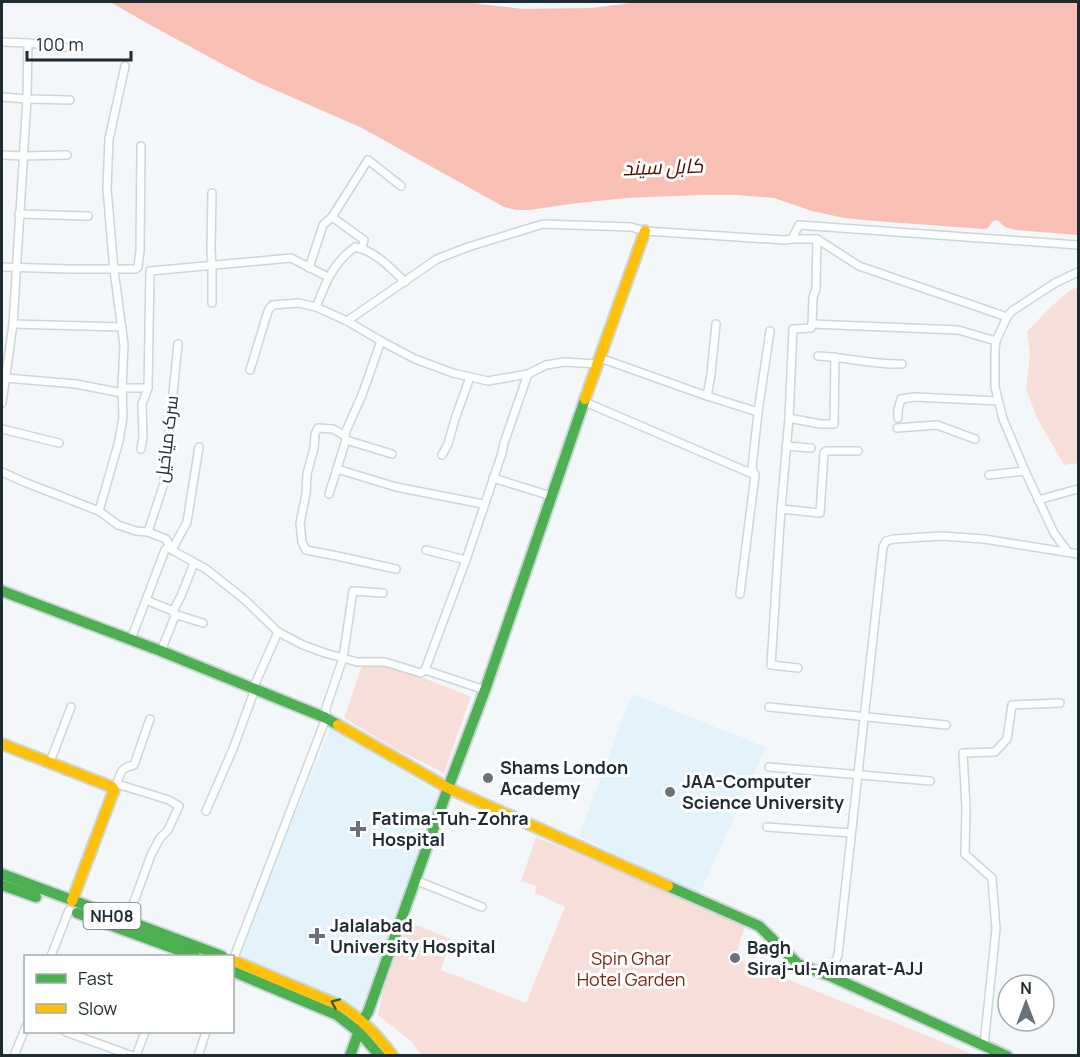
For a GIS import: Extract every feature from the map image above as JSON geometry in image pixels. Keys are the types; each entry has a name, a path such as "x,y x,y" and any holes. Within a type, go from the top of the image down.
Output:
{"main road":[{"path":"350,1056 485,690 645,231"},
{"path":"2,591 131,639 326,718 448,788 759,926 798,964 830,976 1006,1056"},
{"path":"2,744 115,787 71,905"},
{"name":"NH08","path":"2,874 190,955"},
{"name":"NH08","path":"2,885 127,921 217,955"},
{"path":"234,964 354,1013 380,1056"},
{"path":"361,1025 393,1056"}],"street":[{"path":"2,42 74,48"},
{"path":"2,403 13,324 27,99 28,43"},
{"path":"99,511 119,441 123,417 124,345 114,270 107,189 109,139 125,66"},
{"path":"2,97 70,100"},
{"path":"2,267 136,269 138,267 141,146"},
{"path":"2,155 67,155"},
{"path":"309,268 322,225 332,217 368,160 401,186"},
{"path":"212,193 212,303"},
{"path":"19,214 88,216"},
{"path":"332,217 364,240 362,249"},
{"path":"347,321 437,259 543,224 631,227 645,231 784,240 817,239 859,266 1007,317"},
{"path":"792,239 799,225 1078,245"},
{"path":"798,668 771,666 789,418 793,329 811,328 813,297 816,289 817,239"},
{"path":"316,307 328,277 345,254 355,247 385,262 405,282"},
{"path":"141,449 142,404 148,388 150,271 291,258 328,277"},
{"path":"1069,553 1054,533 1003,419 995,387 995,351 996,341 1012,311 1055,283 1078,272"},
{"path":"250,370 268,311 272,305 299,303 316,307 347,321 415,359 453,373 488,381 528,374 546,365 599,361 758,412"},
{"path":"13,324 122,327"},
{"path":"706,396 711,374 716,324"},
{"path":"812,324 958,330 996,341"},
{"path":"740,594 755,475 752,468 758,412 770,331"},
{"path":"329,494 346,438 381,341"},
{"name":"سرک میاخیل","path":"148,532 164,483 178,344"},
{"path":"818,356 876,364 902,364"},
{"path":"789,418 834,424 835,357"},
{"path":"2,472 99,511 118,525 166,539 171,548 206,569 244,599 279,632 303,645 357,662 385,662 421,673 425,669 466,560 528,374"},
{"path":"442,455 448,444 454,419 470,377"},
{"path":"6,378 122,390 148,388"},
{"path":"898,418 901,399 915,397 998,401"},
{"path":"585,402 755,475"},
{"path":"897,428 937,425 975,439"},
{"path":"392,454 346,438 333,429 318,428 307,474 306,494 300,523 302,542 306,550 396,569"},
{"path":"2,429 59,443"},
{"path":"786,446 812,448"},
{"path":"131,639 165,550 171,548 187,522 199,447"},
{"path":"781,509 820,513 824,453 826,451 858,451"},
{"path":"337,469 396,488 483,504"},
{"path":"989,475 1025,471"},
{"path":"493,478 551,496"},
{"path":"1038,500 1078,489"},
{"path":"830,976 838,955 883,548 886,541 942,536 984,539 1078,554"},
{"path":"426,550 466,560"},
{"path":"161,651 194,563"},
{"path":"234,961 326,718 326,708 343,658 353,591 383,593"},
{"path":"146,600 203,622"},
{"path":"206,810 233,749 255,684 279,632"},
{"path":"425,669 485,690"},
{"path":"984,1045 996,929 992,878 965,854 966,807 963,753 995,752 1007,739 1012,705 1060,703"},
{"path":"50,762 71,707"},
{"path":"769,707 946,725"},
{"path":"127,921 151,855 160,838 168,830 179,806 168,800 115,787 120,772 127,766 134,765 150,719"},
{"path":"769,767 930,781"},
{"path":"767,827 851,833"},
{"path":"415,880 482,907"},
{"path":"52,955 71,905"},
{"path":"14,1056 24,1031"},
{"path":"68,1033 111,1052 135,1056 145,1033"},
{"path":"198,1056 206,1033"}],"shaded area":[{"name":"JAA-Computer Science University","path":"633,694 766,747 699,895 579,836"},
{"path":"331,727 438,793 417,866 363,1014 236,958 273,866 290,873 274,865"}],"green space":[{"path":"1078,286 1078,463 1064,465 1037,418 1026,389 1030,352 1027,332 1057,301"},
{"path":"363,663 399,668 471,697 444,773 394,748 344,718"},
{"name":"Spin Ghar Hotel Garden","path":"536,837 746,923 735,958 975,1055 421,1055 411,1041 378,1015 384,986 409,922 451,939 441,970 526,1003 565,907 535,893 536,886 521,881"}],"water":[{"name":"کابل سيند","path":"110,2 464,2 523,9 591,8 640,2 1078,2 1078,235 1015,230 1005,227 997,220 993,221 988,228 983,229 844,218 812,211 774,198 737,195 627,198 516,210 504,207 362,128 257,82"}],"traffic: fast":[{"path":"350,1056 485,690 585,399"},
{"path":"2,591 161,651 326,718 338,725"},
{"path":"2,874 219,955"},
{"path":"2,885 36,897"},
{"path":"668,886 759,926 798,964 830,976 1007,1056"},
{"path":"77,913 192,955"},
{"path":"234,972 337,1015 360,1033 380,1056"}],"traffic: slow":[{"path":"585,399 645,231"},
{"path":"338,725 448,788 668,886"},
{"path":"2,744 112,787 114,790 72,901"},
{"path":"234,961 341,1006 369,1028 393,1056"}],"place":[{"name":"Shams London Academy","path":"488,778"},
{"name":"JAA-Computer Science University","path":"670,792"},
{"name":"Fatima-Tuh-Zohra Hospital","path":"358,829"},
{"name":"Jalalabad University Hospital","path":"317,936"},
{"name":"Bagh Siraj-ul-Aimarat-AJJ","path":"735,958"}]}
